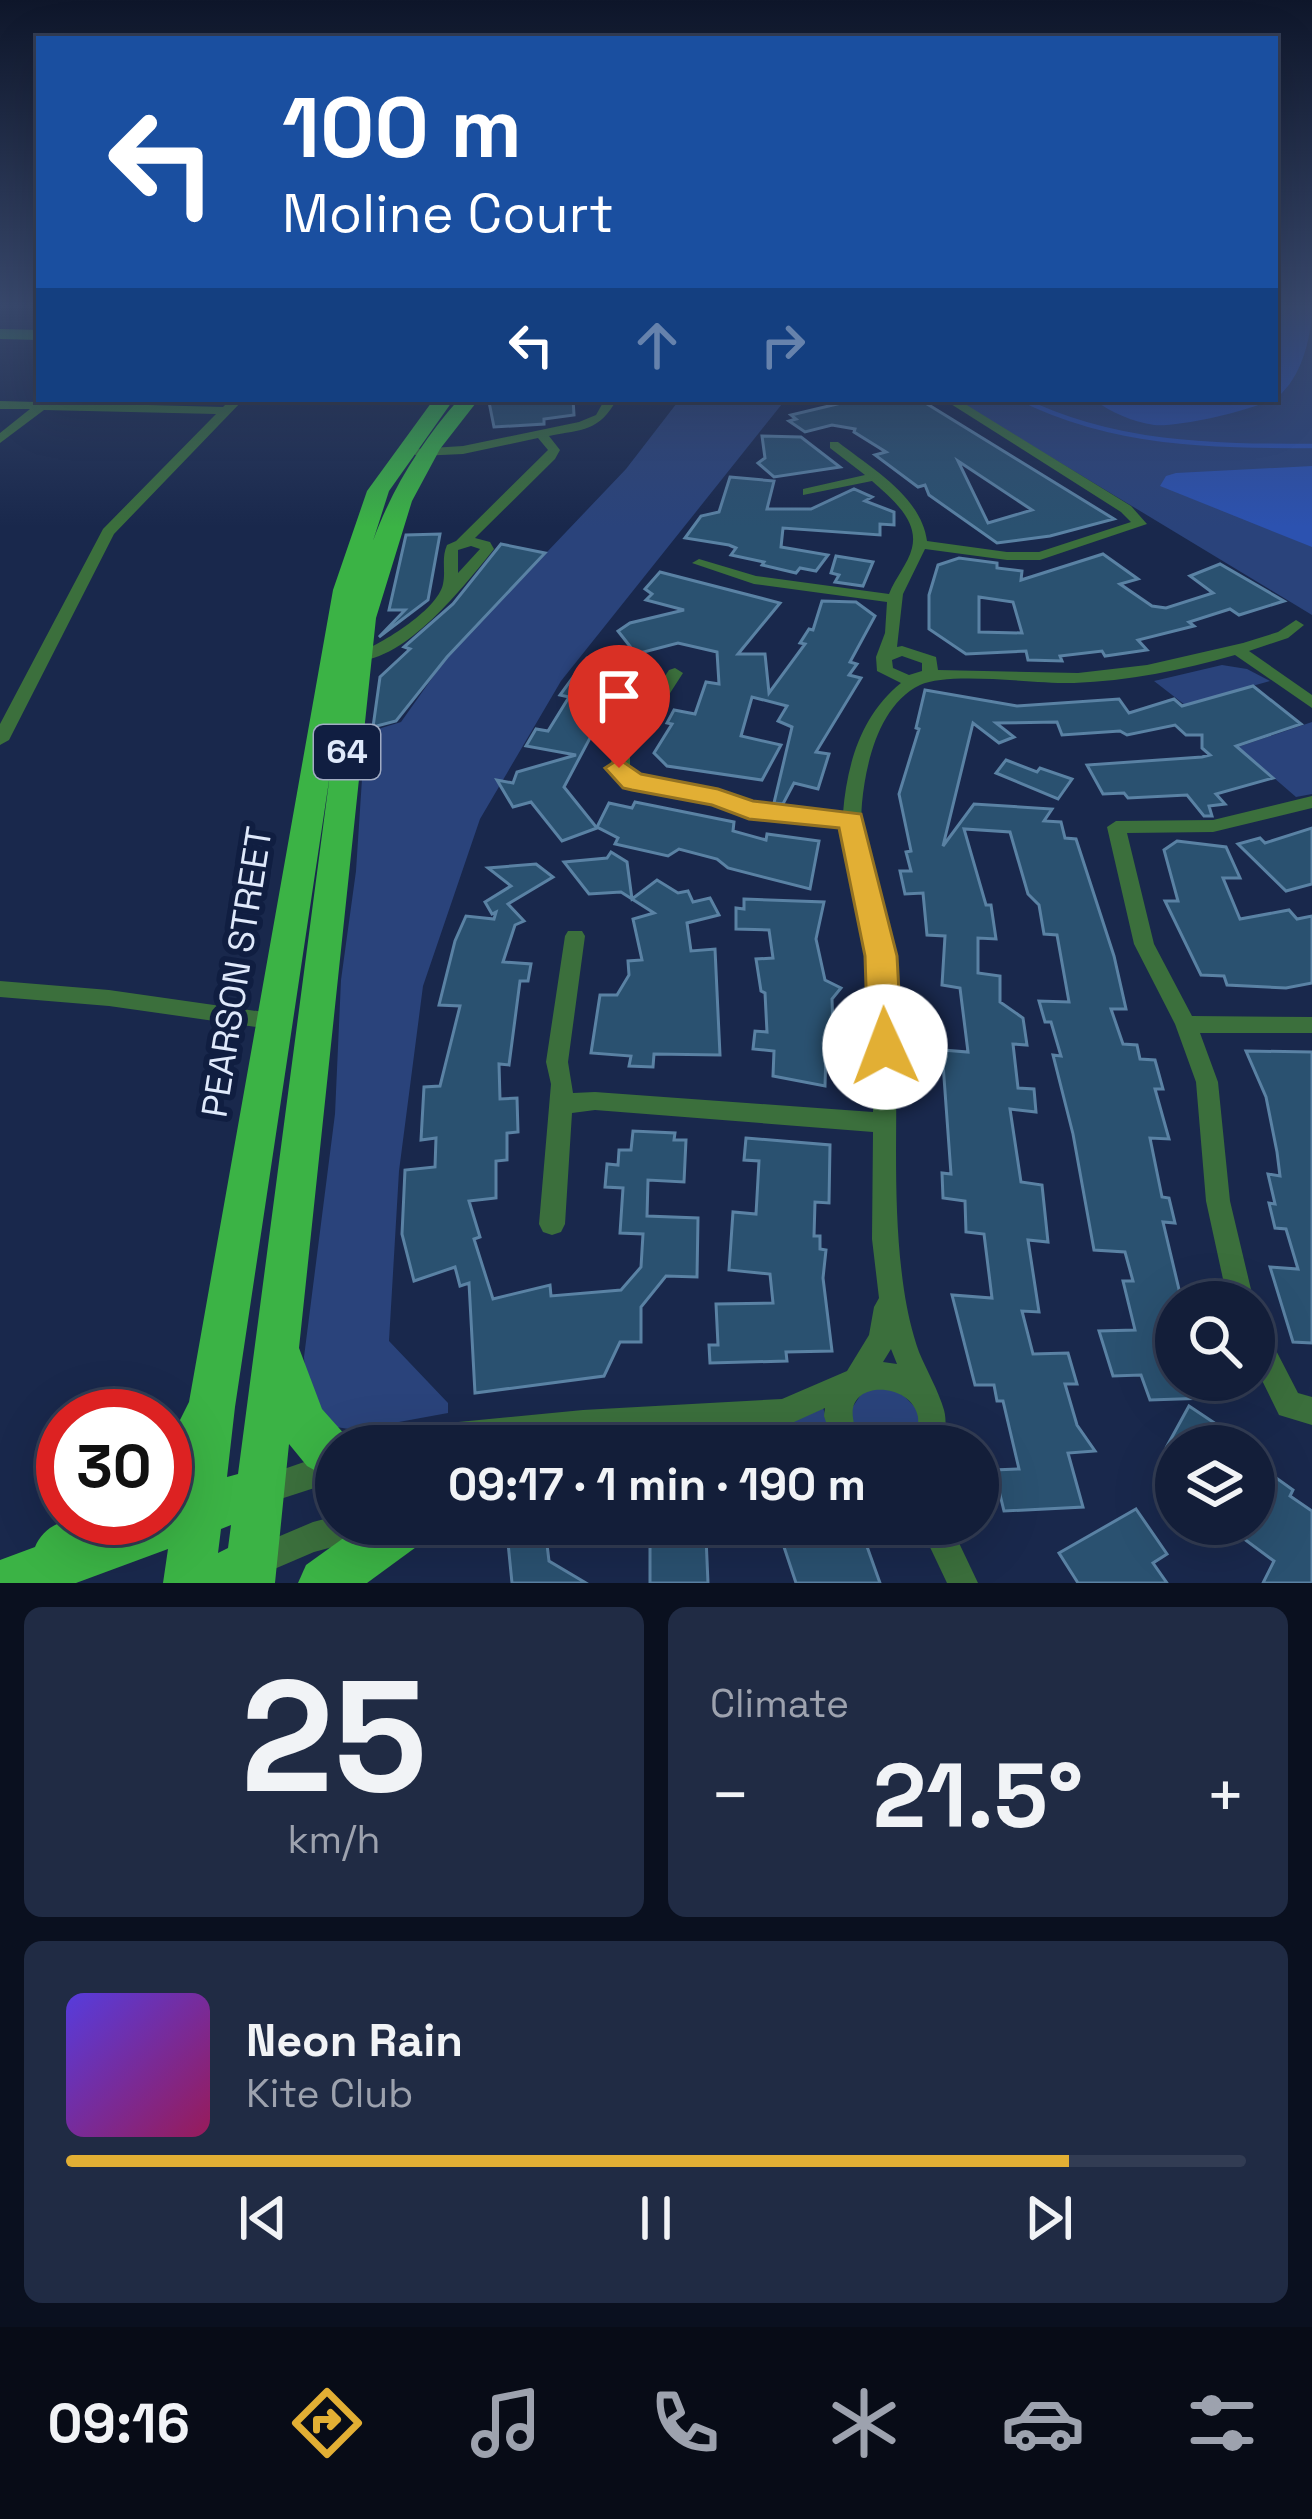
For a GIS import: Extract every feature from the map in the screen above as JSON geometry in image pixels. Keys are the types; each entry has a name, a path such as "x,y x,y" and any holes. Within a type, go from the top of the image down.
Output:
{"main road":[{"name":"PEARSON STREET","path":"237,1577 260,1490 363,617 385,531 413,452 442,402"},
{"name":"PEARSON STREET","path":"188,1583 212,1407 345,590 378,491 466,402"},
{"path":"277,1348 306,1430 315,1441"},
{"path":"192,1445 212,1407"},
{"path":"23,1576 260,1490"},
{"path":"23,1576 65,1545"},
{"path":"324,1583 376,1545"}],"street":[{"path":"413,452 463,450 594,422 609,402"},
{"path":"920,544 1040,556 1140,524 1126,509 954,402"},
{"path":"0,405 233,405"},
{"path":"0,740 108,532 233,405"},
{"path":"0,440 41,406"},
{"path":"448,589 452,548 471,541 553,454 553,447 541,434"},
{"path":"834,445 914,514 920,544 894,599 897,623 883,662 888,696 857,772 851,820 881,956 889,1290 882,1339 838,1405 840,1425"},
{"path":"808,492 870,478"},
{"path":"358,658 392,647 487,549 471,541"},
{"path":"700,562 754,580 894,599"},
{"path":"448,564 456,569 474,563"},
{"path":"882,713 899,692 933,669 897,623"},
{"path":"883,662 899,679 1064,680 1133,675 1238,650 1283,635 1296,625"},
{"path":"1238,650 1312,703"},
{"path":"883,662 902,651 1001,677"},
{"path":"675,673 621,755 623,776 749,810 851,820"},
{"path":"1236,1281 1218,1201 1207,1082 1186,1024 1144,944 1116,827 1213,826 1312,802"},
{"path":"551,1224 560,1104 557,1062 575,936"},
{"path":"0,989 109,998 278,1022"},
{"path":"1186,1024 1312,1024"},
{"path":"560,1104 595,1101 885,1123"},
{"path":"889,1290 902,1353 925,1397 933,1425"},
{"path":"573,1425 783,1413 885,1373 914,1385 925,1397"},
{"path":"1275,1377 1289,1405 1312,1411"},
{"path":"260,1490 315,1470"},
{"path":"237,1577 315,1537"},
{"path":"944,1545 963,1583"}],"shaded area":[{"path":"1278,380 1312,380 1312,615 960,402 1278,402"},
{"path":"1278,380 1291,380 1289,384 1278,396"},
{"path":"678,402 784,402 561,681 480,819 423,986 399,1171 389,1341 448,1403 448,1413 382,1425 329,1425 306,1383 304,1357 335,1114 341,980 356,871 365,733 401,722 447,657 626,469"},
{"path":"1098,402 1266,402 1221,416 1165,425 1130,419"},
{"path":"1312,466 1312,547 1160,486 1166,476 1176,473"},
{"path":"1222,665 1247,669 1270,681 1185,705 1154,681"},
{"path":"1312,722 1312,794 1296,797 1238,747"},
{"path":"895,1387 919,1411 920,1425 855,1425 852,1408 864,1390"},
{"path":"822,1405 829,1425 664,1425"}],"building":[{"path":"489,402 573,402 574,415 544,419 544,424 494,427"},
{"path":"845,402 924,402 1114,519 1050,536 997,543 929,495 925,485 918,487 875,455 886,452 855,429 832,425 805,432 789,421 796,419 791,415","holes":["958,461 1032,510 988,523"]},
{"path":"762,436 801,437 840,467 774,477 758,463 765,458"},
{"path":"730,477 774,481 767,509 811,509 854,489 872,497 865,501 894,512 894,525 880,524 880,535 783,528 781,547 828,555 816,571 800,568 796,573 731,555 736,548 729,545 685,538 701,516 719,512"},
{"path":"440,534 428,600 379,637 405,610 389,610 406,535"},
{"path":"501,544 545,553 447,657 396,721 373,727 380,677 410,649 404,647 453,604"},
{"path":"1103,554 1138,579 1120,584 1152,606 1166,608 1213,593 1190,576 1220,564 1284,601 1239,615 1230,609 1189,622 1194,626 1138,640 1147,650 1060,656 1062,661 1028,660 1026,651 966,654 929,629 929,595 938,565 959,558 997,563 997,568 1022,571 1021,580","holes":["979,597 1013,602 1022,633 979,632"]},
{"path":"836,556 873,562 863,586 835,582 839,575 831,573"},
{"path":"660,572 780,603 738,654 765,654 769,693 805,644 800,643 813,630 822,601 856,602 875,616 850,662 857,664 849,675 861,678 816,752 829,754 818,789 794,783 783,804 774,803 792,727 778,721 787,706 752,697 741,736 781,745 762,780 667,766 654,753 672,724 667,723 674,710 695,714 706,682 719,684 717,652 678,643 636,654 618,631 630,623 684,610 646,600 652,594 645,589"},
{"path":"605,652 638,658 621,682 630,684 590,738 564,787 597,828 562,841 531,802 513,807 497,780 513,783 517,772 576,755 526,746 536,729 548,731 569,697 560,695 587,658"},
{"path":"1253,686 1301,724 1236,746 1273,778 1216,794 1225,804 1209,806 1212,816 1204,816 1187,795 1128,798 1124,793 1103,794 1087,765 1210,755 1202,748 1202,735 1186,735 1175,725 1127,735 1120,731 1062,735 1057,722 996,723 1014,737 999,743 973,723 943,846 974,804 1052,809 1044,821 1061,822 1065,838 1076,839 1126,1009 1111,1009 1123,1044 1137,1045 1140,1059 1155,1060 1163,1089 1155,1089 1169,1139 1150,1138 1162,1197 1169,1198 1175,1223 1163,1222 1177,1281 1155,1281 1155,1400 1150,1400 1141,1375 1113,1376 1099,1331 1135,1330 1123,1281 1133,1281 1125,1252 1094,1250 1053,1055 1061,1056 1039,1001 1069,1002 1057,935 1044,934 1039,905 1028,894 1010,832 964,829 986,905 991,905 996,939 978,938 978,973 1000,976 1000,1002 1023,1018 1027,1045 1013,1044 1018,1088 1034,1089 1036,1112 1010,1109 1021,1182 1042,1185 1048,1242 1028,1240 1039,1312 1022,1311 1033,1354 1068,1353 1077,1384 1065,1384 1077,1425 1095,1451 1068,1453 1083,1507 1004,1511 999,1470 1019,1469 1003,1401 997,1401 994,1385 975,1385 952,1295 992,1298 984,1234 966,1232 965,1201 943,1198 942,1173 951,1174 942,1050 968,1052 960,988 942,985 945,936 927,935 923,893 905,894 900,871 911,871 906,852 911,851 899,794 919,729 925,690 1017,706 1119,699 1129,713 1174,699 1182,706"},
{"path":"1006,760 1072,779 1058,799 996,773"},
{"path":"635,802 734,822 733,831 766,840 767,834 819,841 810,889 728,868 717,859 679,849 668,856 615,844 618,838 597,827 609,803 632,808"},
{"path":"1312,828 1312,884 1286,891 1238,844 1260,838 1265,843"},
{"path":"1177,841 1226,847 1240,878 1223,878 1240,919 1289,910 1297,919 1312,916 1312,983 1286,988 1227,985 1224,976 1201,975 1165,901 1178,901 1164,850"},
{"path":"611,852 627,862 632,899 621,892 589,894 564,862 607,858"},
{"path":"536,864 553,877 508,904 524,921 515,925 503,962 531,964 528,981 520,981 509,1065 499,1064 500,1099 517,1098 518,1132 507,1133 507,1160 496,1161 496,1198 469,1201 480,1237 474,1239 493,1299 550,1285 551,1296 621,1290 641,1267 643,1234 620,1233 623,1188 605,1187 607,1164 618,1165 619,1150 631,1150 633,1131 675,1133 674,1140 686,1140 684,1182 648,1180 647,1216 698,1218 697,1277 666,1276 641,1307 641,1342 620,1342 604,1376 475,1393 469,1283 460,1286 455,1267 414,1281 402,1234 405,1170 435,1167 436,1138 421,1140 424,1087 440,1086 460,1006 439,1005 455,941 466,916 494,919 496,912 492,914 485,902 511,886 488,868"},
{"path":"657,880 678,893 688,891 693,902 710,898 719,915 687,923 691,951 715,949 720,1055 654,1054 653,1067 629,1066 631,1056 591,1053 600,995 617,995 629,975 628,961 642,960 633,919 654,913 632,899"},
{"path":"744,899 824,902 816,939 825,980 841,988 832,999 834,1053 826,1052 825,1086 773,1076 774,1051 753,1049 755,1031 767,1032 765,993 756,959 773,958 769,930 736,929 736,908 744,909"},
{"path":"1246,1051 1312,1052 1312,1343 1293,1342 1270,1267 1298,1269 1286,1229 1275,1228 1269,1203 1275,1204 1268,1174 1280,1176 1266,1097"},
{"path":"746,1138 830,1145 829,1203 815,1202 814,1236 820,1236 820,1249 826,1250 823,1278 832,1351 786,1352 787,1361 710,1363 709,1345 718,1345 716,1304 773,1303 770,1274 729,1270 733,1212 756,1214 759,1161 744,1160"},
{"path":"1189,1406 1218,1425 1179,1425"},
{"path":"1275,1477 1293,1490 1290,1496 1312,1511 1312,1583 1263,1583 1274,1561 1252,1545 1275,1545"},
{"path":"1136,1509 1155,1537 1155,1545 1167,1554 1153,1563 1167,1583 1078,1583 1059,1553"},
{"path":"508,1545 547,1545 549,1561 586,1583 512,1583"},
{"path":"650,1545 706,1545 708,1583 650,1583"},
{"path":"783,1545 866,1545 880,1583 796,1583"}],"waterway":[{"path":"1028,402 1091,426 1163,440 1312,446"}],"route":[{"path":"619,768 632,782 718,798 749,810 851,820 881,956 885,1047"}]}
